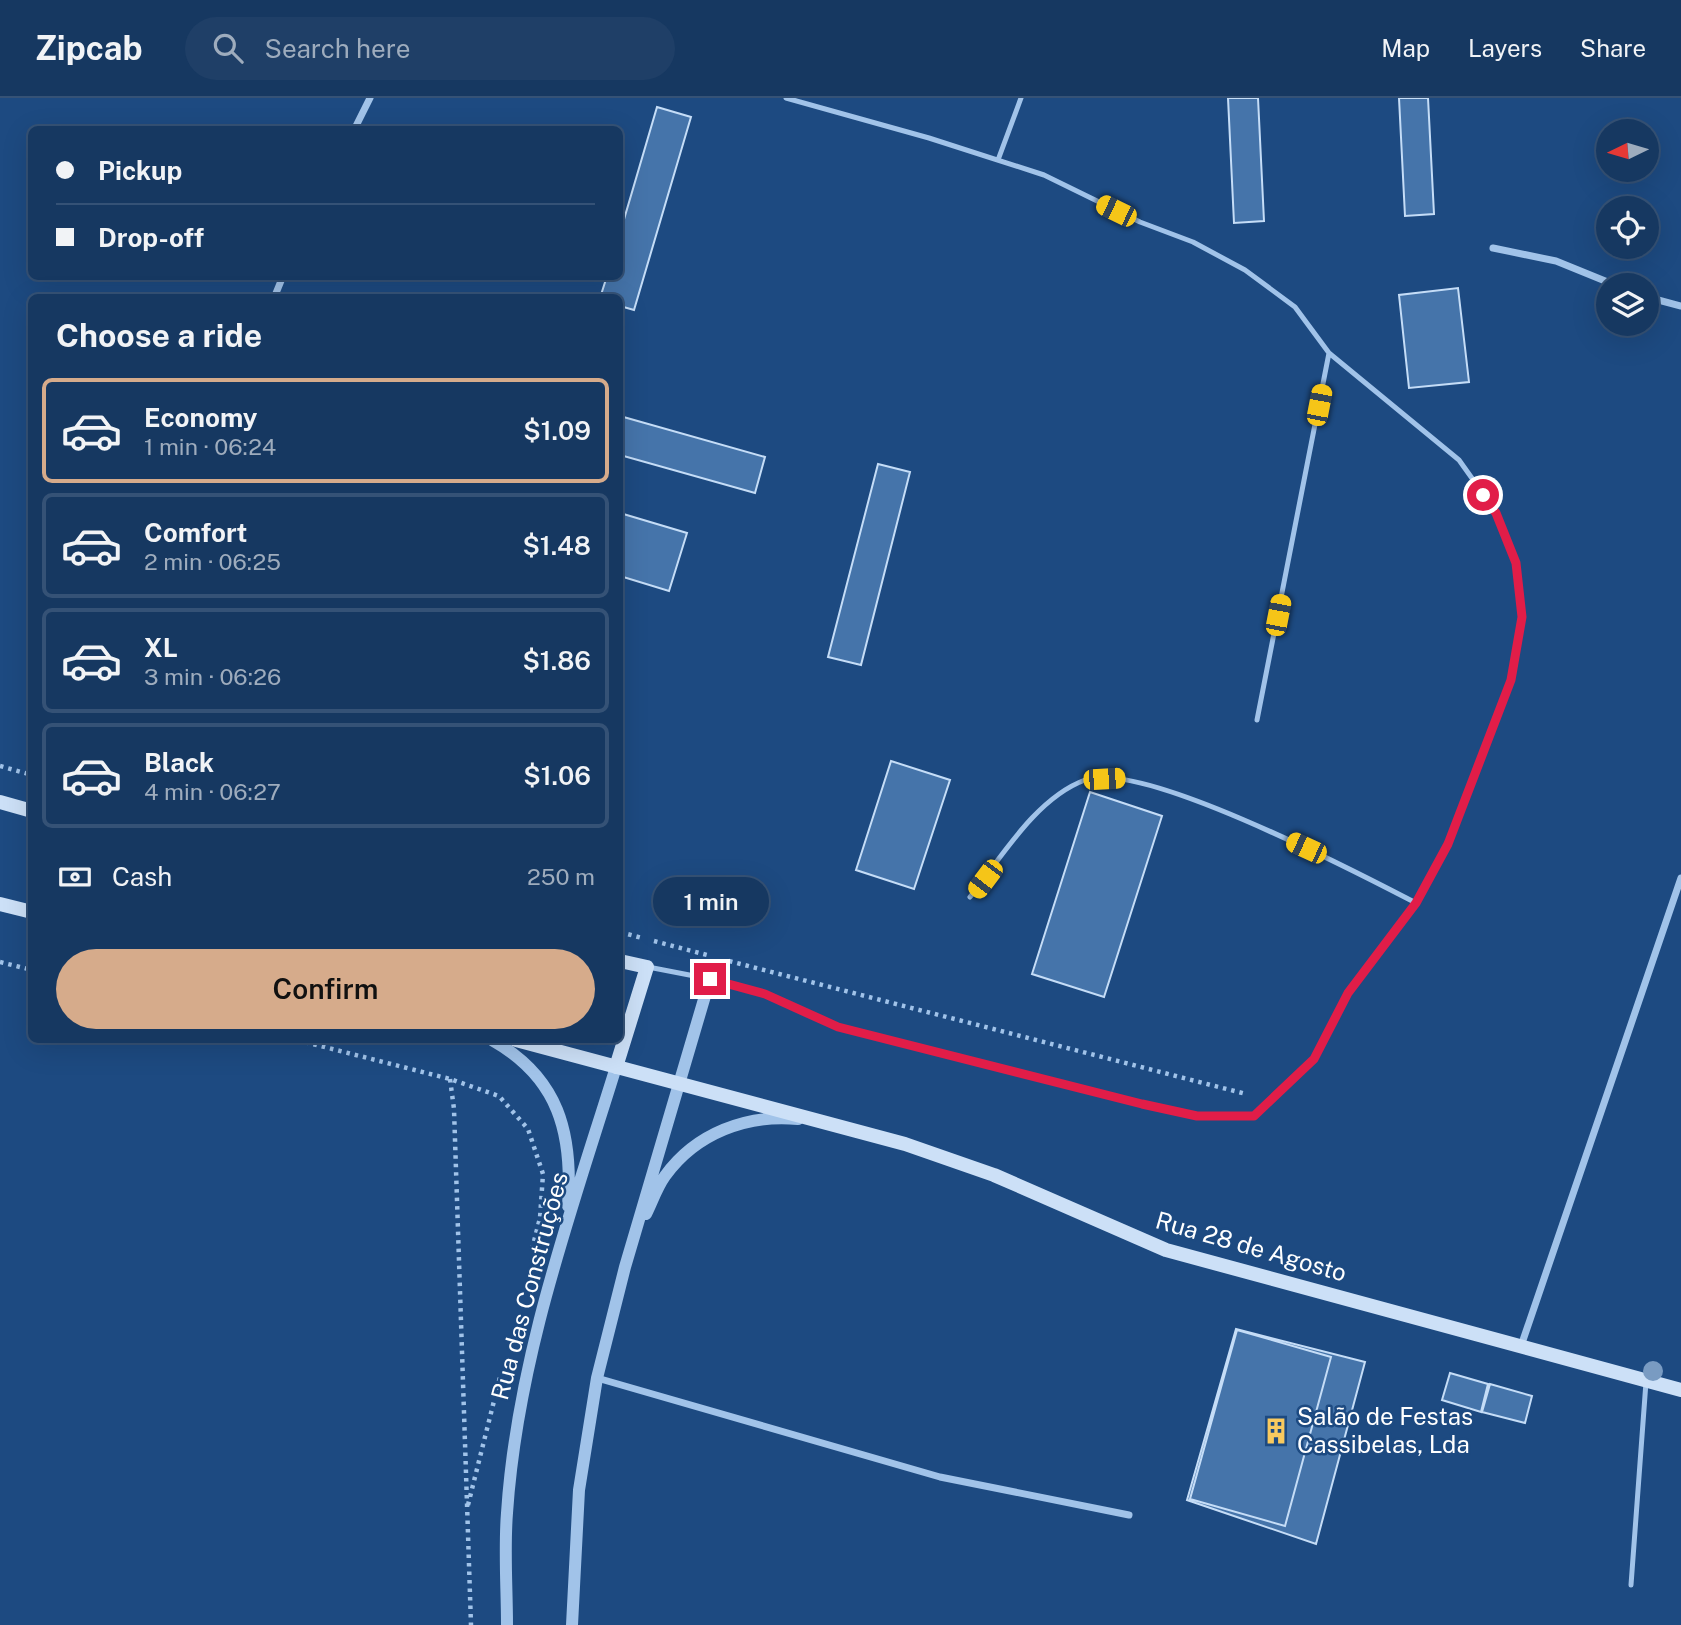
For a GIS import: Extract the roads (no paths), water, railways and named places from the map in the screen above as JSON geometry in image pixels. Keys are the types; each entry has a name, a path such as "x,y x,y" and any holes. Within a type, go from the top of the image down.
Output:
{"main road":[{"path":"0,802 28,810"},
{"path":"0,904 28,911"},
{"path":"623,962 647,967"},
{"name":"Rua das Construções","path":"616,1067 647,967"},
{"name":"Rua 28 de Agosto","path":"527,1043 905,1144 994,1175 1166,1250 1681,1390"}],"street":[{"path":"356,126 370,98"},
{"path":"1493,248 1556,261 1596,277"},
{"path":"1659,300 1681,306"},
{"path":"1521,1346 1681,878"},
{"path":"572,1625 579,1490 597,1378 625,1266 710,979"},
{"path":"496,1043 524,1062 545,1086 568,1141 570,1175 563,1238"},
{"name":"Rua das Construções","path":"507,1625 507,1514 517,1427 533,1348 563,1238 616,1067"},
{"path":"625,1266 642,1221 664,1178 693,1146 710,1135 749,1121 771,1118 817,1121"},
{"path":"597,1378 940,1477 1129,1516"}],"lane":[{"path":"647,967 710,979 765,994 838,1027 1197,1116 1254,1116 1314,1059 1348,993 1416,903 1448,844 1511,680 1522,617 1516,563 1496,513 1459,460 1329,353 1295,307 1245,270 1193,242 1140,222 1044,176 929,138 786,98"},
{"path":"998,160 1021,98"},
{"path":"1257,720 1329,353"},
{"path":"970,897 1051,799 1086,779 1122,778 1215,809 1285,838 1416,903"},
{"path":"1630,1585 1646,1382"}],"place":[{"name":"Salão de Festas Cassibelas, Lda","path":"1276,1431"}]}
